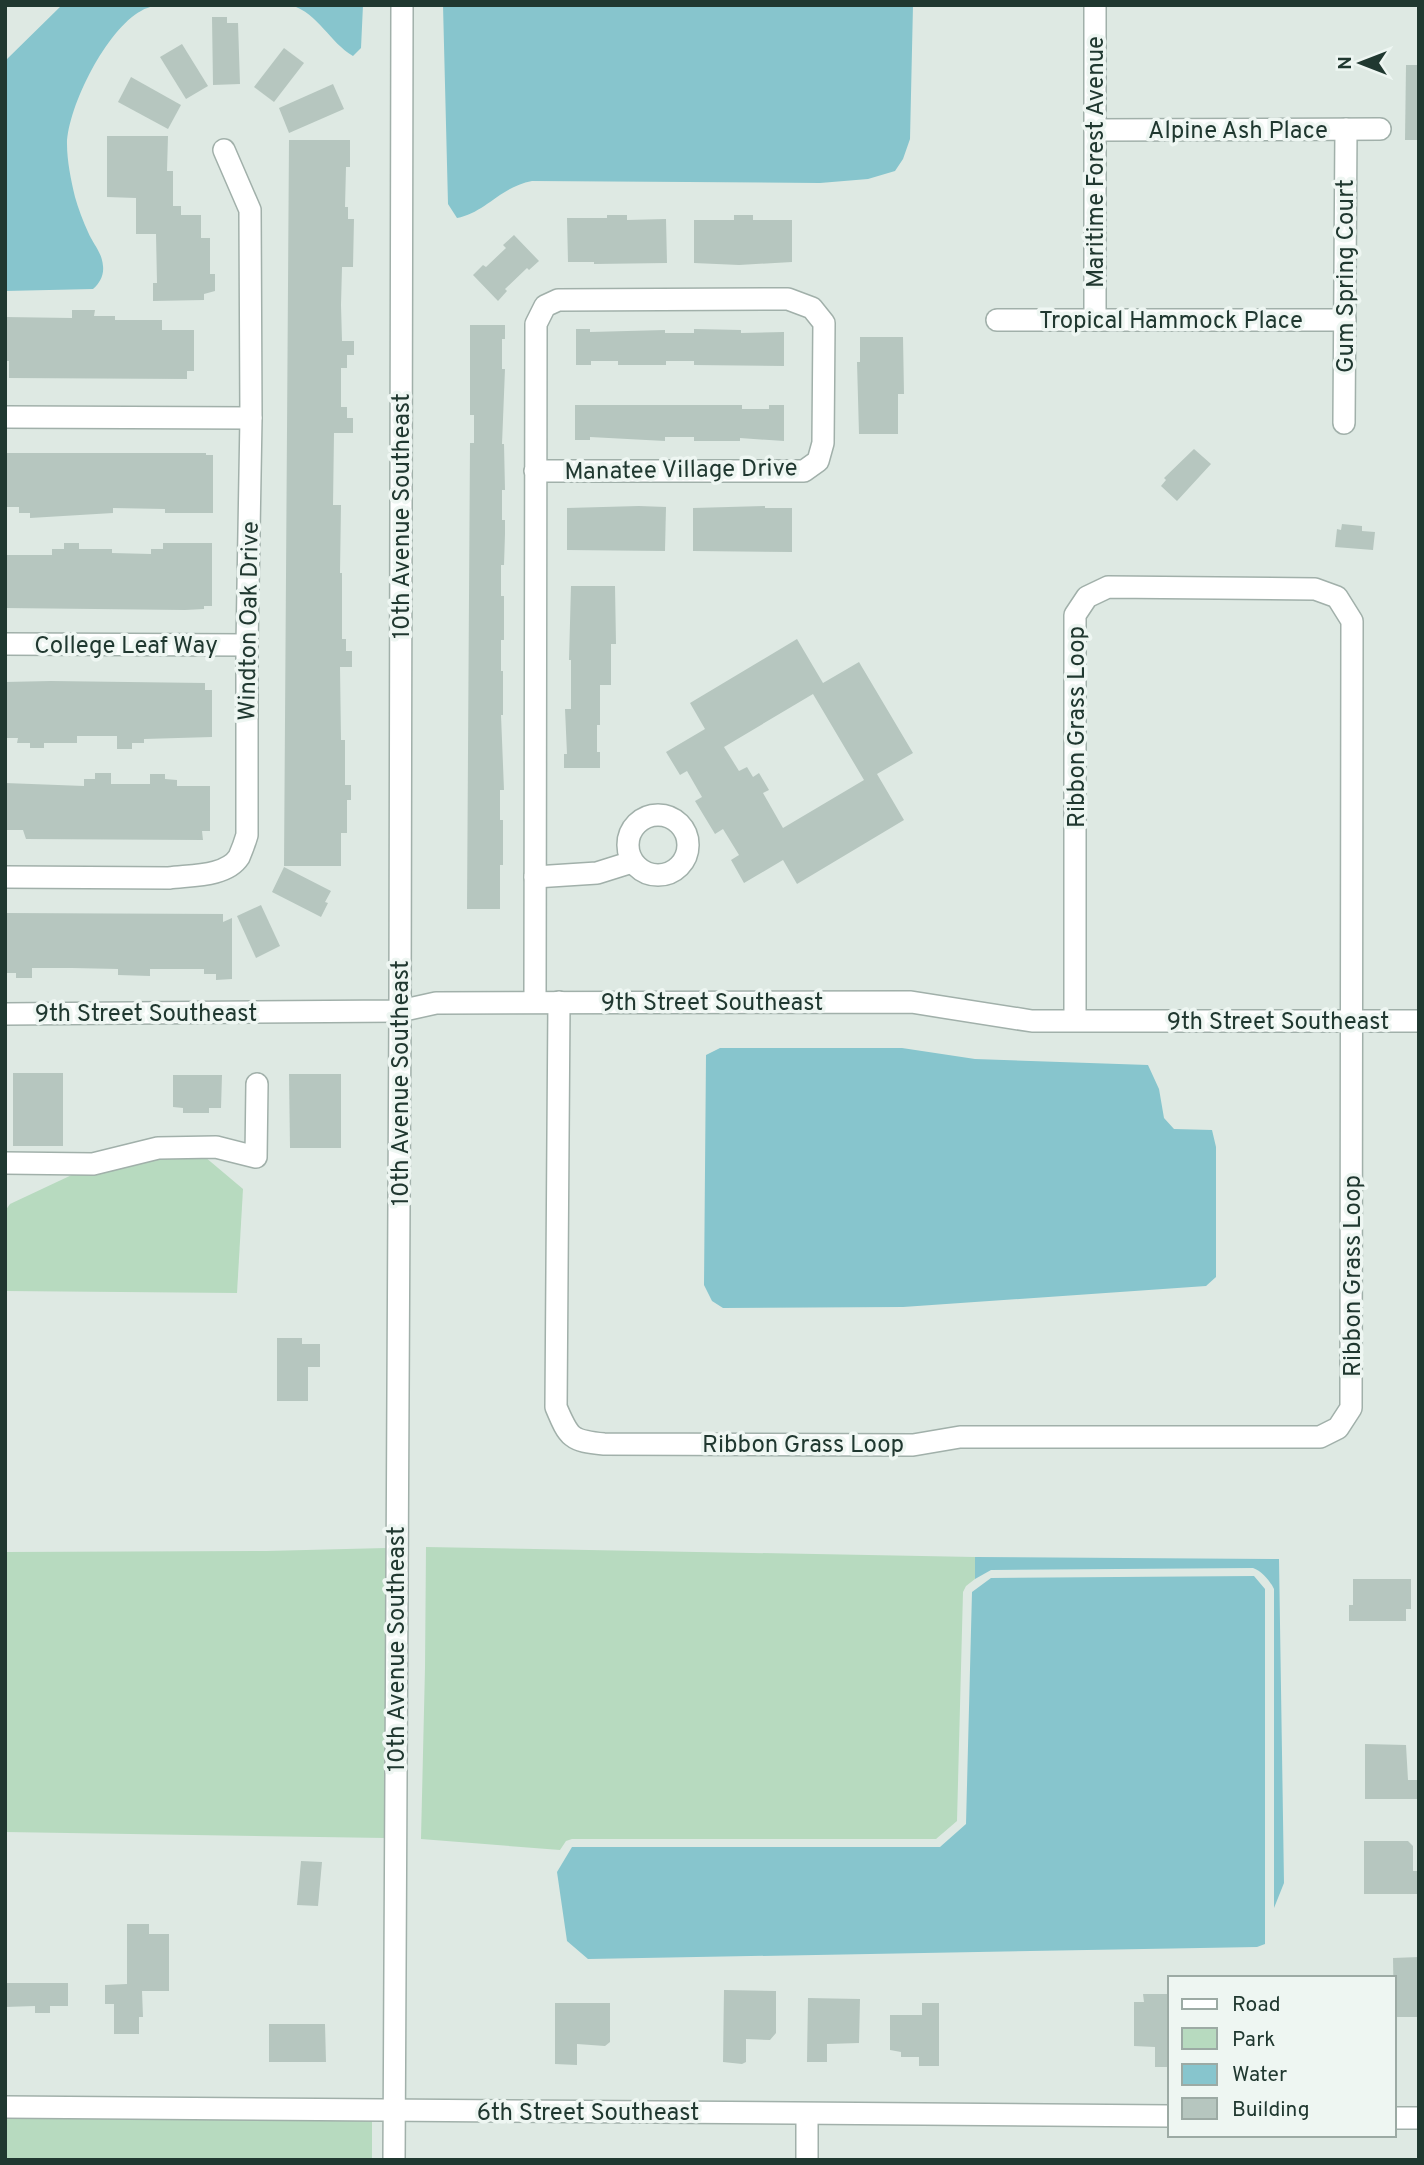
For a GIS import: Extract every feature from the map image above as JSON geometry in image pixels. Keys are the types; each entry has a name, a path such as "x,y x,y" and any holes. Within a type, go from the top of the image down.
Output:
{"street":[{"name":"10th Avenue Southeast","path":"394,2160 402,5"},
{"name":"Maritime Forest Avenue","path":"1095,5 1095,320"},
{"name":"Gum Spring Court","path":"1345,423 1346,129"},
{"name":"Alpine Ash Place","path":"1096,131 1380,129"},
{"name":"Windton Oak Drive","path":"5,877 170,878 222,870 237,859 247,835 250,210 224,150"},
{"name":"Manatee Village Drive","path":"535,1002 536,324 545,306 558,300 788,299 812,308 824,323 823,443 818,461 804,471 536,471"},
{"name":"Tropical Hammock Place","path":"997,320 1345,320"},
{"path":"5,417 251,418"},
{"name":"Ribbon Grass Loop","path":"559,1002 556,1407 565,1428 580,1442 913,1445 960,1437 1320,1437 1338,1428 1351,1408 1352,621 1337,597 1315,589 1108,587 1087,597 1075,615 1075,1020"},
{"name":"College Leaf Way","path":"5,644 247,645"},
{"path":"535,877 597,873 632,862"},
{"name":"9th Street Southeast","path":"5,1014 400,1011 436,1003 911,1002 1032,1021 1419,1021"},
{"path":"5,1163 93,1164 158,1148 216,1147 256,1157 257,1084"},
{"name":"6th Street Southeast","path":"5,2106 1168,2116"},
{"path":"807,2113 807,2160"},
{"path":"1396,2118 1419,2118"}],"green space":[{"path":"205,1157 243,1189 237,1293 5,1291 5,1211 10,1204 76,1173 160,1158"},
{"path":"426,1547 975,1557 975,1579 963,1592 957,1821 936,1839 572,1839 566,1841 560,1850 421,1839"},
{"path":"386,1548 385,1838 5,1832 5,1552"},
{"path":"372,2118 372,2160 5,2160 5,2119"}],"water":[{"path":"62,5 156,5 128,20 115,34 82,90 69,128 67,150 75,197 102,261 103,273 100,281 93,289 5,291 5,61"},
{"path":"291,5 363,5 361,48 353,56 317,21"},
{"path":"443,5 913,5 910,139 903,159 895,171 868,179 820,183 532,181 521,184 476,211 457,218 448,204"},
{"path":"720,1048 902,1048 975,1059 1148,1065 1159,1089 1164,1118 1174,1129 1212,1130 1216,1147 1216,1277 1206,1286 903,1307 723,1308 712,1301 704,1285 706,1055"},
{"path":"975,1557 1279,1559 1284,1883 1274,1908 1274,1589 1268,1580 1253,1568 991,1570 975,1579"},
{"path":"1254,1576 1265,1589 1265,1944 1257,1947 588,1959 567,1941 557,1872 572,1847 940,1847 966,1824 972,1592 991,1578"}],"building":[{"path":"212,17 227,17 227,23 238,23 240,84 213,85"},
{"path":"182,44 208,86 186,99 160,57"},
{"path":"284,48 304,63 274,102 254,87"},
{"path":"1406,65 1419,65 1419,140 1405,140"},
{"path":"131,77 181,105 168,129 118,102"},
{"path":"333,84 344,109 289,133 279,108"},
{"path":"107,136 168,136 167,171 173,171 173,206 181,206 181,215 201,215 201,238 210,238 210,274 215,274 215,291 204,294 204,300 153,301 153,283 157,283 156,234 136,234 136,198 107,197"},
{"path":"289,140 350,140 345,207 348,207 348,219 354,219 353,267 342,267 341,305 342,341 354,341 354,355 347,355 347,368 341,368 341,407 347,407 347,418 353,418 353,433 334,433 333,505 341,505 342,639 346,639 346,651 352,651 352,667 340,667 345,785 351,785 351,800 347,800 347,833 341,833 341,866 284,866"},
{"path":"607,215 627,215 627,220 666,219 667,263 568,262 567,218 607,218"},
{"path":"734,215 753,215 753,220 792,220 792,262 739,265 694,263 694,220 734,220"},
{"path":"514,235 539,261 529,270 527,268 505,289 507,291 498,301 473,275 506,248 503,245"},
{"path":"72,310 95,310 94,316 115,316 115,320 162,320 162,330 194,330 194,371 187,371 187,379 9,378 9,361 5,361 5,317 72,318"},
{"path":"470,325 505,325 505,339 502,339 502,369 505,369 502,444 505,490 502,490 502,520 505,520 505,534 504,565 501,565 501,596 504,596 501,715 504,790 500,790 503,865 500,865 500,909 467,909 470,443 474,443 474,415 470,415"},
{"path":"576,329 590,329 590,332 665,330 665,333 694,333 694,329 741,330 741,333 784,332 784,366 694,365 694,361 666,361 666,365 618,365 618,361 591,361 591,365 576,365"},
{"path":"860,337 903,337 904,394 898,394 898,434 859,434 857,362 860,362"},
{"path":"575,405 742,405 742,409 769,409 769,405 784,405 784,441 740,438 740,441 694,441 694,437 665,437 665,441 590,437 590,440 575,440"},
{"path":"1194,449 1211,464 1177,501 1161,486 1166,480 1164,478"},
{"path":"5,453 213,455 213,513 165,513 165,509 113,508 113,513 30,518 30,513 19,513 19,507 5,507"},
{"path":"666,507 665,551 567,550 567,508"},
{"path":"693,508 792,508 792,552 693,551"},
{"path":"1342,524 1362,526 1362,531 1375,532 1373,550 1335,547 1337,529 1341,530"},
{"path":"64,543 79,543 79,549 112,549 112,553 151,554 151,549 163,549 163,543 212,543 212,606 185,610 5,608 5,555 52,555 52,549 64,549"},
{"path":"571,586 615,586 616,644 611,644 611,685 600,685 597,752 600,752 600,768 564,768 564,754 567,754 565,709 571,709"},
{"path":"797,639 823,683 859,662 913,753 877,774 904,820 797,884 783,860 744,883 731,860 739,855 723,829 715,834 695,801 702,797 687,771 680,775 666,752 705,729 690,703","holes":["813,694 864,780 783,828 763,793 769,790 759,773 753,777 747,767 739,771 724,747"]},
{"path":"5,682 205,683 205,690 212,690 212,737 144,739 144,743 132,743 132,749 117,749 117,736 77,736 77,743 44,743 44,748 30,748 30,743 17,743 18,738 5,738"},
{"path":"95,773 111,773 111,784 150,784 150,774 165,774 165,779 177,780 177,786 210,786 210,831 202,831 203,840 26,839 23,830 5,830 5,783 84,786 84,779 95,779"},
{"path":"284,867 331,891 321,917 272,892"},
{"path":"261,905 280,946 256,958 237,916"},
{"path":"5,913 223,914 223,922 232,918 232,979 216,980 216,974 204,974 204,969 150,969 150,976 118,975 118,969 72,968 32,968 32,978 16,978 16,973 5,973"},
{"path":"13,1073 63,1073 63,1146 13,1146"},
{"path":"289,1074 341,1074 341,1148 290,1148"},
{"path":"173,1075 222,1075 221,1108 209,1108 209,1113 183,1113 183,1108 173,1107"},
{"path":"277,1338 302,1338 302,1344 320,1344 320,1367 308,1367 308,1401 277,1401"},
{"path":"1353,1579 1411,1579 1411,1609 1406,1609 1406,1621 1349,1621 1349,1605 1353,1605"},
{"path":"1365,1744 1406,1745 1408,1780 1419,1780 1419,1799 1365,1799"},
{"path":"1364,1841 1408,1841 1413,1846 1413,1871 1419,1871 1419,1894 1364,1894"},
{"path":"301,1861 322,1862 318,1906 297,1905"},
{"path":"127,1924 149,1924 149,1934 169,1934 169,1991 142,1991 143,2017 139,2017 139,2034 114,2034 114,2004 105,2004 105,1985 127,1984"},
{"path":"1419,1957 1419,2017 1396,2017 1393,1958"},
{"path":"5,1983 68,1983 68,2006 50,2006 50,2013 35,2013 35,2006 5,2007"},
{"path":"724,1990 776,1991 776,2033 770,2040 746,2039 746,2062 742,2064 723,2062"},
{"path":"1143,1994 1168,1994 1168,2067 1155,2067 1155,2047 1134,2046 1134,2002 1144,2002"},
{"path":"808,1998 860,1999 859,2043 827,2044 827,2062 807,2062"},
{"path":"555,2003 610,2003 610,2042 605,2046 577,2044 577,2065 555,2064"},
{"path":"922,2003 939,2003 939,2066 919,2066 919,2057 901,2057 901,2052 890,2050 890,2015 922,2015"},
{"path":"269,2024 325,2024 326,2062 269,2062"}]}
